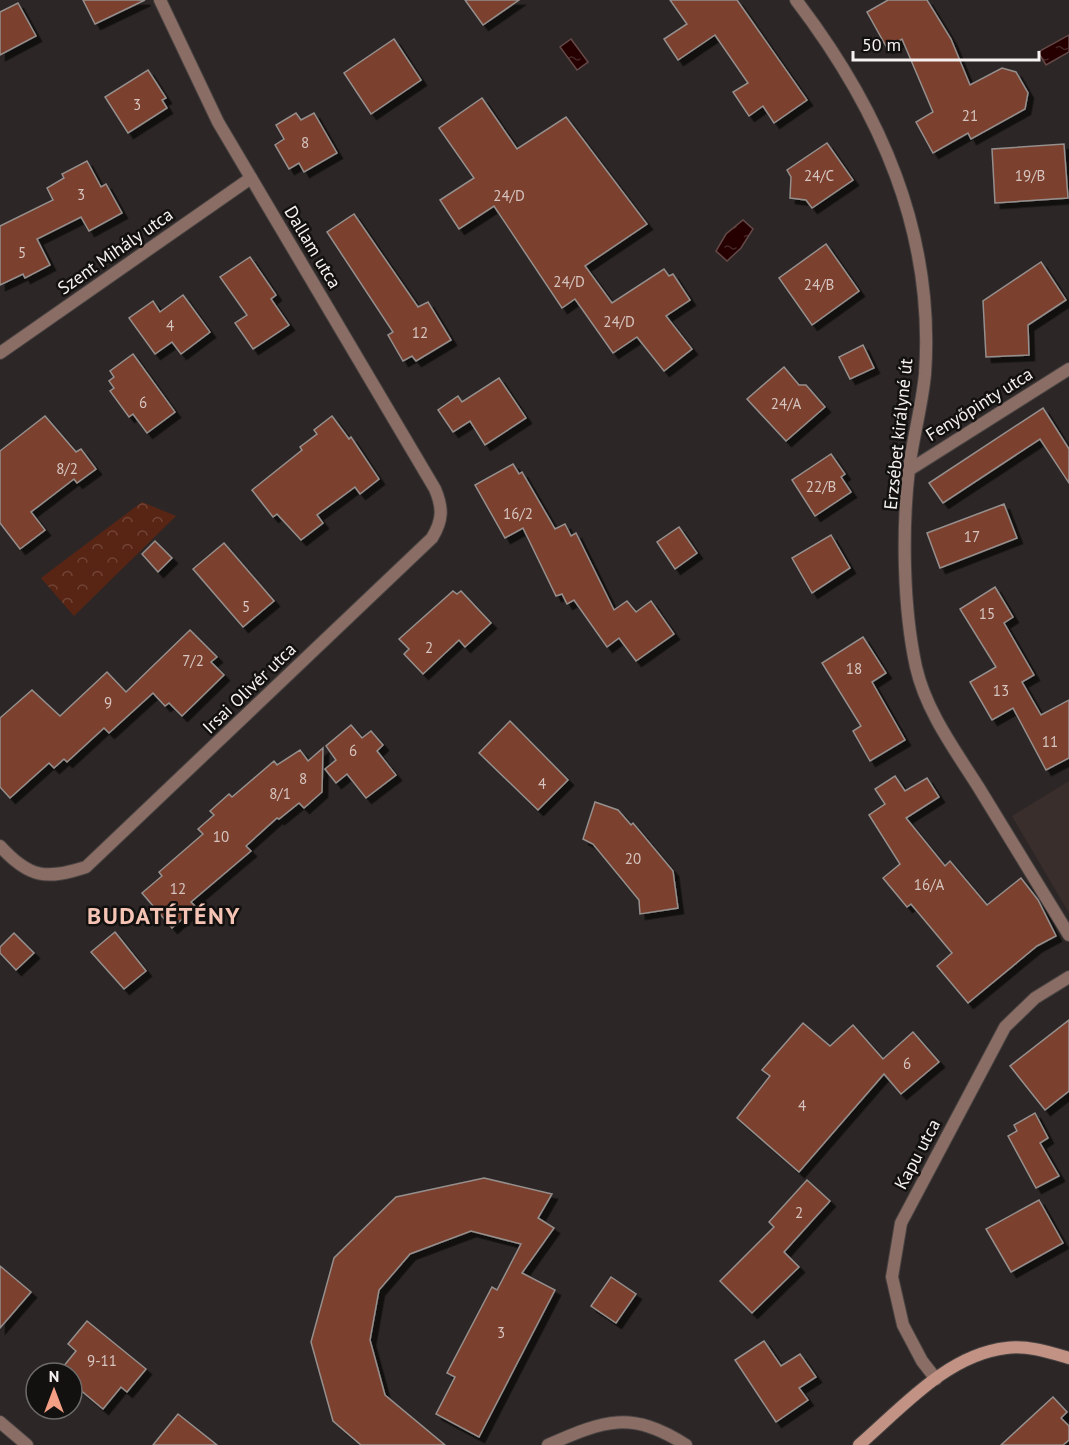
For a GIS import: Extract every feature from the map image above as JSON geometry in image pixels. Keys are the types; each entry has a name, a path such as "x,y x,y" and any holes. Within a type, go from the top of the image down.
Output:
{"street":[{"name":"Dallam utca","path":"160,0 218,122 435,489 442,509"},
{"name":"Erzsébet királyné út","path":"796,0 826,39 860,96 890,156 911,219 923,276 926,324 924,376 909,470 907,566 911,632 916,668 942,729 1069,935"},
{"name":"Szent Mihály utca","path":"0,353 251,178"},
{"name":"Fenyőpinty utca","path":"909,470 1069,369"},
{"name":"Irsai Olivér utca","path":"0,846 16,864 34,874 61,875 86,867 432,538 441,520 442,509"},
{"name":"Kapu utca","path":"936,1379 922,1361 903,1325 892,1277 901,1223 1005,1027 1035,998 1069,977"},
{"path":"859,1445 936,1379 973,1355 1007,1347 1041,1349 1069,1358"},
{"path":"0,1422 27,1445"},
{"path":"548,1445 587,1428 619,1422 645,1424 663,1430 686,1445"}],"shaded area":[{"path":"1069,781 1069,913 1012,816"}],"green space":[{"path":"142,502 176,516 74,616 41,578"}],"water":[{"path":"1069,35 1069,52 1046,65 1038,52"},
{"path":"571,39 588,62 577,70 560,47"},
{"path":"743,220 753,229 741,248 727,261 716,251 726,234"}],"building":[{"path":"83,0 145,0 95,24"},
{"path":"465,0 519,0 483,25"},
{"path":"670,0 737,0 807,100 774,123 763,106 749,116 733,92 748,83 715,35 678,60 664,39 687,24"},
{"path":"888,0 927,0 951,39 970,85 1002,68 1016,72 1028,93 1025,109 971,139 968,133 933,153 916,122 933,112 902,39 887,48 867,12"},
{"path":"18,3 36,36 0,55 0,12"},
{"path":"394,39 421,80 371,114 344,73"},
{"path":"148,70 166,98 162,100 167,108 128,133 105,97"},
{"path":"482,98 517,149 566,117 647,224 585,266 612,303 664,269 669,276 673,274 690,300 666,316 692,349 664,371 637,337 613,353 575,299 562,308 494,206 459,229 440,200 474,178 439,128"},
{"path":"296,113 301,120 314,113 337,153 304,172 299,163 289,169 275,145 284,139 276,125"},
{"path":"827,143 853,180 812,208 806,200 790,198 791,177 787,170"},
{"path":"1064,144 1068,198 995,203 992,149"},
{"path":"87,161 101,187 106,184 122,213 89,231 81,217 37,239 50,265 25,278 23,274 0,285 0,226 53,200 47,188 64,178 62,174"},
{"path":"354,214 418,307 428,302 451,340 416,361 412,356 403,361 388,335 393,332 327,232"},
{"path":"826,244 859,291 812,325 779,278"},
{"path":"250,257 276,295 271,299 289,325 253,349 235,323 247,315 220,277"},
{"path":"1041,262 1066,300 1028,325 1029,355 986,357 983,301"},
{"path":"183,295 210,332 181,354 172,342 155,354 129,318 153,301 160,312"},
{"path":"863,345 874,368 850,379 839,357"},
{"path":"133,354 175,412 147,433 133,414 129,417 110,391 114,388 109,381 114,377 110,371"},
{"path":"784,367 799,385 806,385 825,407 786,441 747,399"},
{"path":"499,378 526,418 485,445 470,421 453,432 438,410 458,396 462,402"},
{"path":"1043,408 1069,449 1069,483 1040,439 943,503 929,483"},
{"path":"45,416 76,452 81,449 96,469 77,483 74,479 31,512 45,530 20,549 0,523 0,451"},
{"path":"332,416 349,439 351,437 379,479 360,494 355,487 317,515 323,523 301,540 277,514 273,517 252,490 302,450 300,447 317,434 314,430"},
{"path":"831,454 845,474 841,477 851,492 815,516 792,480"},
{"path":"513,464 519,474 522,472 555,529 565,524 571,536 576,533 614,610 627,601 636,612 651,601 674,634 636,661 619,638 607,647 574,600 567,604 562,594 556,596 523,528 505,538 475,485"},
{"path":"1004,504 1017,538 940,568 927,533"},
{"path":"679,527 697,553 675,569 657,542"},
{"path":"831,535 850,568 812,593 792,558"},
{"path":"155,541 172,558 158,572 142,554"},
{"path":"224,543 274,601 243,627 193,569"},
{"path":"995,587 1013,617 1004,623 1034,675 1022,682 1041,715 1069,700 1069,758 1046,770 1013,708 992,720 970,682 996,667 960,609"},
{"path":"453,591 457,594 461,591 491,623 465,647 459,640 423,674 404,654 409,649 399,639"},
{"path":"190,630 217,657 211,662 224,675 182,716 169,703 165,706 153,693 109,733 104,728 67,762 64,759 54,768 49,763 10,798 0,787 0,718 32,690 60,716 107,672 126,692"},
{"path":"863,637 886,673 872,682 905,740 870,761 853,731 861,726 822,663"},
{"path":"510,721 568,780 538,810 479,753"},
{"path":"351,725 362,738 371,731 383,745 377,751 396,775 366,798 347,774 336,783 325,769 336,760 326,746"},
{"path":"323,748 322,792 304,808 299,803 279,819 277,818 246,846 251,851 191,902 196,907 172,928 142,893 162,876 159,872 203,834 198,829 214,815 210,811 229,794 232,797 274,761 277,765 300,750 308,761"},
{"path":"895,776 905,791 927,778 939,797 906,818 945,866 950,861 987,905 1021,878 1038,900 1056,936 1037,946 968,1003 937,966 952,953 911,904 907,907 883,878 900,864 869,815 885,804 875,789"},
{"path":"595,802 618,810 631,825 633,823 673,871 678,908 640,914 639,900 593,844 583,839"},
{"path":"115,932 146,971 124,989 91,952"},
{"path":"14,933 34,953 16,970 0,953 0,947"},
{"path":"1069,1020 1069,1091 1045,1110 1010,1066"},
{"path":"803,1023 830,1046 853,1025 883,1059 913,1032 939,1062 901,1094 884,1074 799,1172 737,1118 770,1076 762,1070"},
{"path":"1035,1113 1048,1138 1040,1143 1059,1176 1036,1188 1008,1136 1017,1131 1014,1125"},
{"path":"484,1178 552,1194 538,1218 554,1228 522,1273 555,1290 479,1437 436,1414 455,1377 447,1373 492,1287 497,1290 521,1244 471,1231 410,1254 379,1290 370,1340 385,1395 445,1445 361,1445 333,1421 311,1342 334,1258 396,1197"},
{"path":"807,1180 830,1201 784,1252 799,1267 752,1313 720,1281 774,1227 769,1222"},
{"path":"1039,1200 1063,1243 1011,1272 986,1229"},
{"path":"0,1266 31,1292 0,1328"},
{"path":"611,1277 636,1294 616,1323 591,1306"},
{"path":"87,1321 146,1369 127,1392 121,1387 103,1409 84,1393 84,1361 68,1361 76,1351 68,1344"},
{"path":"764,1341 781,1366 800,1354 816,1377 799,1388 808,1400 776,1422 735,1360"},
{"path":"1053,1397 1067,1412 1061,1418 1069,1426 1069,1440 1063,1445 1001,1445"},
{"path":"178,1414 217,1445 153,1445"}],"district":[{"name":"BUDATÉTÉNY","path":"164,915"}]}
